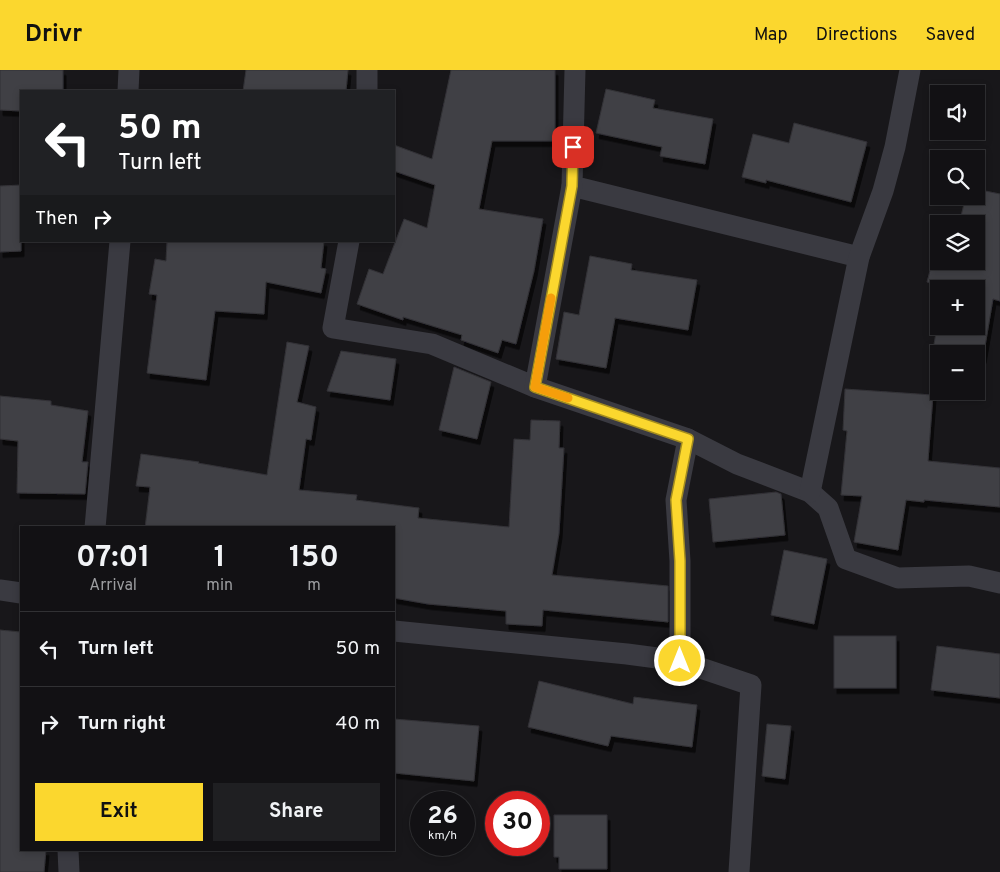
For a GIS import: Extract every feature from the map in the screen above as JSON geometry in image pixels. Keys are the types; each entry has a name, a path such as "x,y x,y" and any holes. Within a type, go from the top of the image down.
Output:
{"street":[{"path":"128,90 129,70"},
{"path":"367,70 367,90"},
{"path":"535,387 572,186 575,70"},
{"path":"810,492 859,257 883,191 895,147 910,70"},
{"path":"572,186 859,257"},
{"path":"95,526 120,242"},
{"path":"349,242 333,328 432,344 535,387 688,439 737,464 810,492 828,508 846,559 898,578 970,576 1000,582"},
{"path":"680,661 680,561 676,500 688,439"},
{"path":"0,590 20,592"},
{"path":"395,631 680,661 751,685 739,872"},
{"path":"68,851 70,872"}],"building":[{"path":"0,70 63,70 63,90 20,90 20,111 0,110"},
{"path":"246,70 348,70 346,90 243,90"},
{"path":"451,70 555,70 555,141 492,141 479,209 543,219 534,271 516,344 502,340 498,353 461,340 462,335 403,317 403,320 357,304 369,269 383,274 404,219 427,228 435,185 395,171 395,145 432,159"},
{"path":"606,89 655,100 653,108 713,119 705,164 660,156 662,147 596,133"},
{"path":"794,123 867,142 851,202 766,180 766,183 742,177 753,134 789,143"},
{"path":"20,185 21,251 0,252 0,186"},
{"path":"985,191 1000,194 1000,301 993,299 985,346 934,345 936,335 985,335 985,280 930,280 930,283 927,282 930,270 985,270 985,215 961,215 964,205 985,205"},
{"path":"167,242 324,242 321,268 326,269 321,293 266,282 264,314 215,311 206,380 147,373 157,295 149,294 155,259 166,261"},
{"path":"590,256 632,264 631,270 697,280 688,330 615,318 606,368 556,359 564,312 579,315"},
{"path":"287,342 309,346 297,402 316,407 311,440 306,439 299,490 357,495 356,500 419,508 418,518 509,527 514,439 530,440 531,420 560,421 559,448 564,448 559,533 552,575 668,586 668,622 543,610 542,626 506,624 506,611 428,604 395,598 395,526 145,526 150,487 136,486 141,454 199,462 267,475"},
{"path":"341,351 396,359 390,400 327,391"},
{"path":"454,367 491,382 477,439 439,430"},
{"path":"845,389 930,395 930,400 933,400 928,461 1000,468 1000,507 906,500 898,550 854,542 862,496 841,495 847,431 843,430"},
{"path":"0,396 51,401 51,405 88,411 82,462 88,462 85,494 17,493 18,441 0,439"},
{"path":"776,492 781,494 785,535 713,542 709,499"},
{"path":"784,550 827,559 814,624 771,615"},
{"path":"0,630 20,632 20,851 46,851 44,872 0,872"},
{"path":"834,636 896,636 896,688 834,688"},
{"path":"937,646 1000,654 1000,698 931,690"},
{"path":"539,681 633,704 634,697 697,705 692,747 611,736 608,746 528,727"},
{"path":"395,719 479,726 474,781 395,773"},
{"path":"767,724 791,726 785,779 762,776"},
{"path":"554,815 607,815 607,869 559,869 559,857 554,857"}],"slow traffic":[{"path":"551,298 535,387 568,398"}],"route":[{"path":"573,147 572,186 535,387 688,439 676,500 680,561 680,661"}]}
